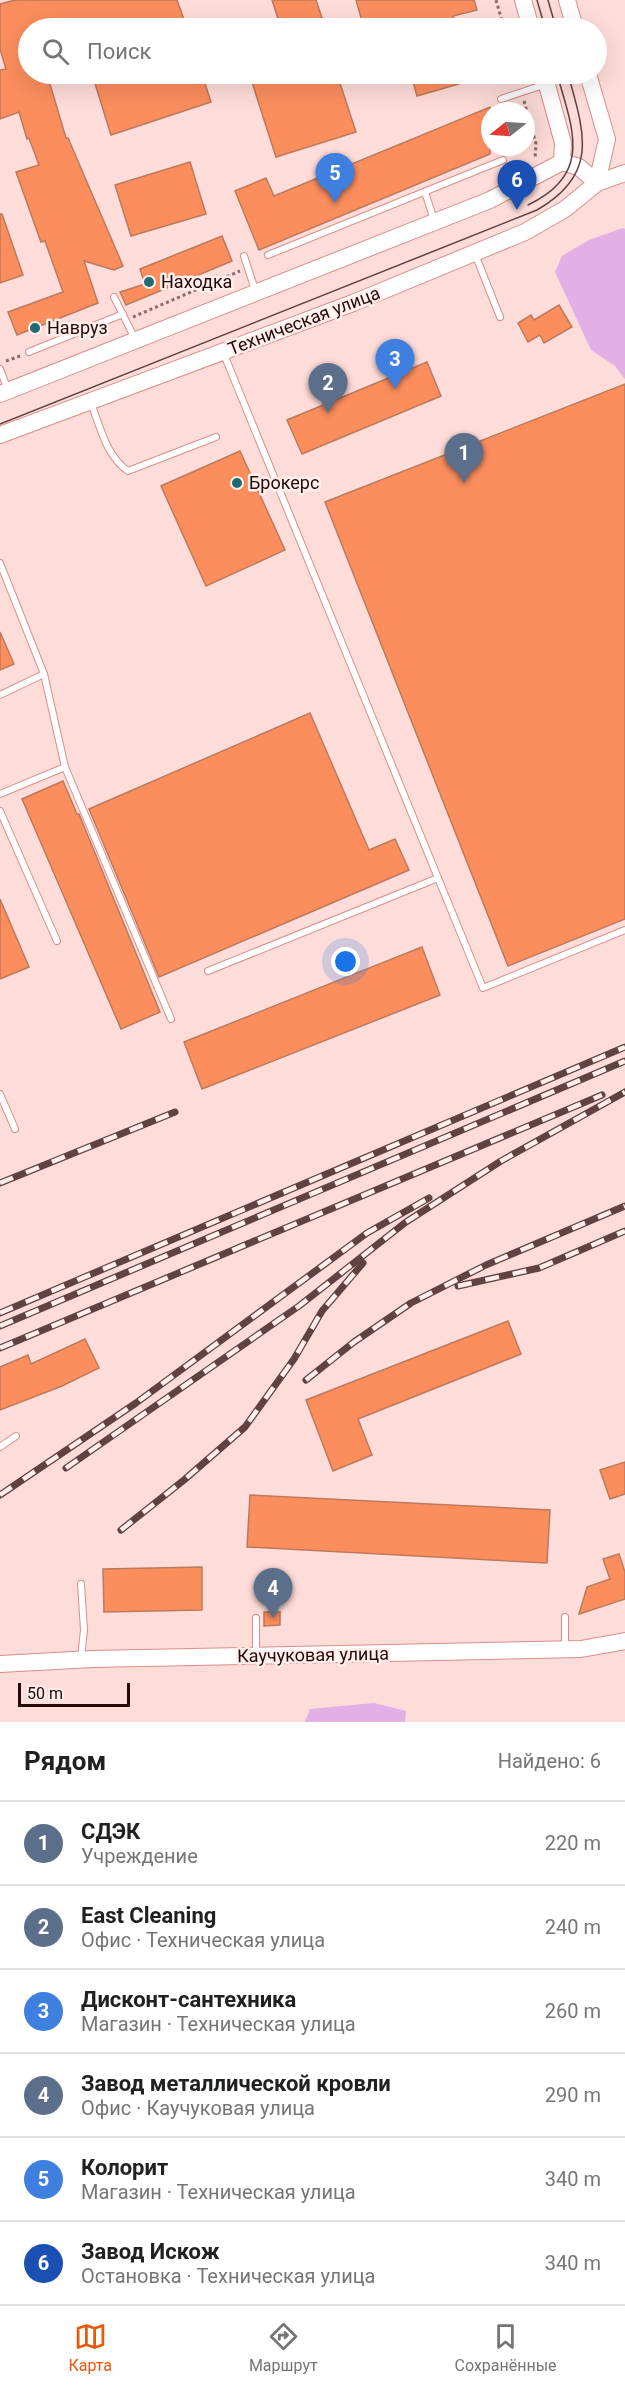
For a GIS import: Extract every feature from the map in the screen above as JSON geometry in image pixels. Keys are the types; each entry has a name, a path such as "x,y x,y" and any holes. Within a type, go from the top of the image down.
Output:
{"main road":[{"path":"523,0 528,18"},
{"path":"567,0 573,18"},
{"path":"547,84 563,143 562,162"},
{"path":"4,393 490,200 562,162 579,167 597,183 607,139 591,84"},
{"name":"Техническая улица","path":"0,435 353,303 535,226 565,210 597,183 625,173"},
{"name":"Каучуковая улица","path":"0,1664 81,1660 581,1649 625,1641"}],"lane":[{"path":"501,99 537,84"},
{"path":"268,255 503,160"},
{"path":"425,192 435,222"},
{"path":"474,252 500,317"},
{"path":"244,256 256,293"},
{"path":"114,297 136,340"},
{"path":"29,352 123,314"},
{"path":"223,352 483,987 625,930"},
{"path":"0,369 4,393"},
{"path":"90,401 111,454 119,465 128,471 216,437"},
{"path":"0,563 44,674 65,766 171,1019"},
{"path":"0,695 44,674"},
{"path":"0,794 65,766"},
{"path":"0,811 57,941"},
{"path":"208,971 438,878"},
{"path":"0,1094 15,1129"},
{"path":"0,1447 16,1436"},
{"path":"81,1584 84,1630 81,1660"},
{"path":"565,1617 565,1649"},
{"path":"256,1618 256,1656"}],"path":[{"path":"496,0 501,18"},
{"path":"519,84 525,102"},
{"path":"525,165 536,158 535,140"}],"shaded area":[{"path":"625,229 625,379 615,366 591,350 555,272 562,256 589,240"},
{"path":"374,1703 406,1711 405,1722 305,1722 310,1709"}],"building":[{"path":"15,0 177,0 183,18 18,18 18,84 50,84 66,138 68,138 123,266 114,270 84,261 98,303 17,335 8,312 63,292 45,241 41,242 16,172 39,165 29,138 27,139 19,112 0,119 0,70 6,69 0,49 0,4"},
{"path":"272,0 316,0 322,18 278,18"},
{"path":"356,0 474,0 477,10 453,16 454,18 361,18"},
{"path":"95,84 205,84 211,102 111,135"},
{"path":"253,84 340,84 356,132 276,157"},
{"path":"414,84 459,84 417,96"},
{"path":"481,111 481,156 485,156 259,250 235,191 266,178 274,196"},
{"path":"190,162 206,214 131,236 115,185"},
{"path":"0,214 2,214 23,275 0,283"},
{"path":"222,236 232,261 126,305 120,292 145,284 140,269"},
{"path":"559,305 572,327 544,343 540,335 528,342 518,323 531,315 534,320"},
{"path":"427,362 441,396 302,454 287,420"},
{"path":"625,384 625,919 508,966 325,502"},
{"path":"240,451 285,550 206,586 161,486"},
{"path":"0,632 14,664 0,670"},
{"path":"310,713 369,850 395,839 409,870 159,977 89,809"},
{"path":"63,781 79,814 160,1012 121,1029 22,799"},
{"path":"0,899 29,967 0,979"},
{"path":"422,947 440,995 202,1089 184,1042"},
{"path":"508,1321 521,1354 358,1419 372,1455 333,1471 306,1400"},
{"path":"85,1339 99,1368 62,1386 0,1410 0,1367 28,1355 31,1364"},
{"path":"625,1462 625,1494 610,1499 600,1470"},
{"path":"250,1495 550,1510 547,1563 247,1547"},
{"path":"619,1554 625,1572 625,1599 579,1614 587,1587 610,1579 603,1559"},
{"path":"202,1567 202,1610 104,1612 103,1569"},
{"path":"264,1612 280,1612 280,1625 264,1626"}],"tram line":[{"path":"537,0 542,18"},
{"path":"548,0 553,18"},
{"path":"528,205 549,193 562,179 570,164 573,148 572,131 560,84"},
{"path":"0,424 537,210 557,196 571,182 579,166 582,133 571,84"}],"railway":[{"path":"0,1313 625,1047"},
{"path":"0,1326 625,1061"},
{"path":"66,1468 299,1306 406,1222 501,1161 625,1092"},
{"path":"0,1348 602,1095"},
{"path":"0,1183 175,1112"},
{"path":"0,1495 136,1403 367,1233 429,1198"},
{"path":"306,1380 354,1342 411,1303 486,1265 625,1206"},
{"path":"458,1286 539,1268 625,1231"},
{"path":"121,1530 245,1427 294,1359 322,1311 363,1263"}],"place":[{"name":"Колорит","path":"335,203"},
{"name":"Завод Искож","path":"517,210"},
{"name":"Находка","path":"149,282"},
{"name":"Навруз","path":"35,328"},
{"name":"Дисконт-сантехника","path":"395,389"},
{"name":"East Cleaning","path":"328,413"},
{"name":"Брокерс","path":"237,483"},
{"name":"СДЭК","path":"464,483"},
{"name":"Завод металлической кровли","path":"273,1618"}]}
